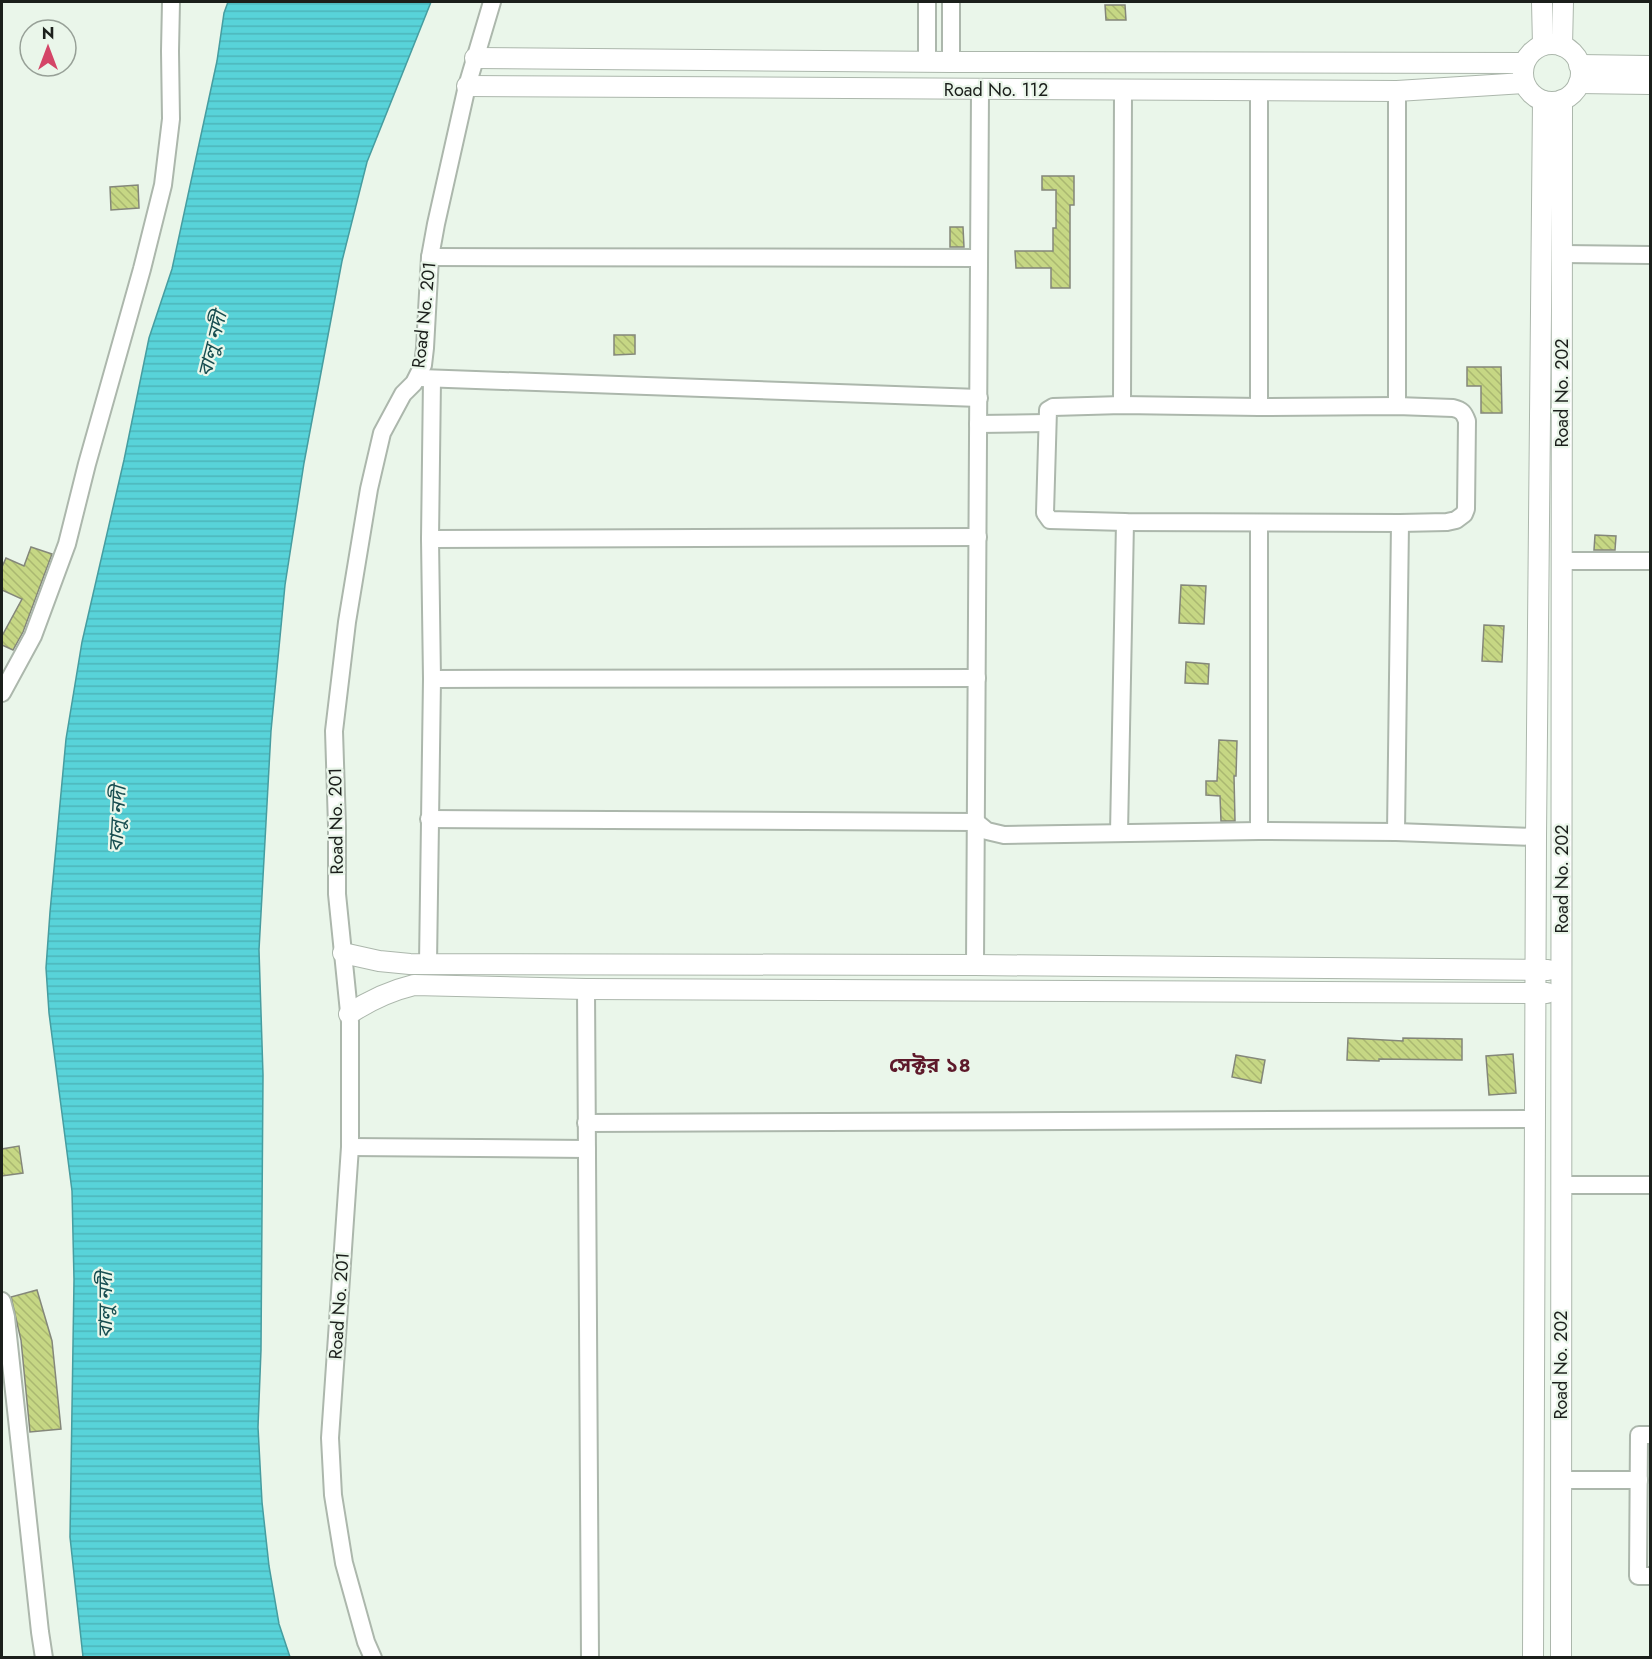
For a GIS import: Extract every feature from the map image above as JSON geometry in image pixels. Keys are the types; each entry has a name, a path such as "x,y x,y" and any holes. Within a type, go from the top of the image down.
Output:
{"street":[{"path":"2,693 33,636 67,544 163,185 171,118 171,2"},
{"name":"Road No. 201","path":"373,1658 366,1642 344,1563 333,1495 331,1450 350,1147 349,1014 337,894 334,731 347,622 369,489 382,433 403,394 414,383 425,379 423,364 430,257 467,86 492,2"},
{"path":"927,2 927,62"},
{"path":"951,2 951,62"},
{"path":"1542,2 1553,46"},
{"path":"1553,46 1563,2"},
{"path":"1553,46 1570,51 1579,74 1572,94 1553,101 1528,91 1522,73 1524,63 1535,49 1553,46"},
{"name":"Road No. 112","path":"474,58 927,62 1524,63"},
{"path":"975,965 980,62"},
{"path":"1579,74 1650,66"},
{"path":"1579,74 1650,84"},
{"name":"Road No. 112","path":"467,86 1398,91 1524,83"},
{"path":"1122,405 1123,90"},
{"path":"1259,91 1259,407"},
{"path":"1397,406 1398,91"},
{"name":"Road No. 202","path":"1553,101 1563,254 1561,1658"},
{"name":"Road No. 202","path":"1533,1658 1536,837 1553,101"},
{"path":"1563,254 1650,255"},
{"path":"430,257 979,258"},
{"path":"428,964 432,679 425,379 979,398"},
{"path":"1122,405 1259,407 1397,406 1461,410 1467,421 1466,509 1464,514 1456,520 1447,522 1400,524 1125,522 1050,519 1047,517 1045,513 1047,413 1050,408 1122,405"},
{"path":"978,424 1047,423"},
{"path":"1119,833 1125,522"},
{"path":"1259,523 1259,831"},
{"path":"1396,832 1400,524"},
{"path":"430,540 978,537"},
{"path":"1562,561 1650,561"},
{"path":"432,679 977,678"},
{"path":"429,819 976,822 987,831 1004,835 1259,831 1396,832 1536,837"},
{"path":"343,953 380,961 410,964 975,965 1562,970"},
{"path":"349,1014 378,996 414,985 586,989 1562,993"},
{"path":"586,989 590,1658"},
{"path":"586,1123 1535,1119"},
{"path":"350,1147 587,1149"},
{"path":"1535,1171 1561,1178 1650,1185"},
{"path":"2,1301 6,1317 44,1658"},
{"path":"1650,1435 1639,1435 1638,1576 1650,1576"},
{"path":"1561,1480 1639,1480"}],"water":[{"name":"বালু নদী","path":"228,2 431,2 367,162 342,261 304,463 285,585 271,731 259,950 263,1075 261,1350 258,1427 262,1502 269,1566 279,1624 290,1657 83,1657 70,1537 74,1280 72,1191 49,1013 46,968 50,912 66,739 82,642 124,460 149,338 172,269"}],"building":[{"path":"1105,5 1125,5 1126,20 1106,20"},
{"path":"1042,176 1074,176 1074,205 1070,205 1070,288 1051,288 1051,268 1016,268 1015,251 1053,251 1053,228 1056,228 1056,190 1042,190"},
{"path":"138,185 139,208 111,210 110,187"},
{"path":"950,227 963,227 964,247 950,247"},
{"path":"614,335 635,335 635,354 614,355"},
{"path":"1467,367 1501,367 1502,413 1481,413 1481,386 1467,386"},
{"path":"1595,535 1616,536 1615,550 1594,550"},
{"path":"31,547 52,554 23,632 13,650 2,645 2,636 22,599 2,590 2,567 6,558 24,566"},
{"path":"1181,585 1206,586 1204,624 1179,623"},
{"path":"1484,625 1504,626 1502,662 1482,661"},
{"path":"1186,662 1209,664 1208,684 1185,683"},
{"path":"1219,740 1237,741 1236,776 1234,776 1235,821 1221,821 1220,796 1206,795 1206,781 1217,781"},
{"path":"1348,1038 1403,1041 1403,1038 1462,1039 1462,1060 1347,1060"},
{"path":"1513,1054 1516,1093 1489,1095 1486,1056"},
{"path":"1236,1055 1265,1060 1261,1083 1232,1077"},
{"path":"19,1146 23,1173 2,1176 2,1149"},
{"path":"37,1290 52,1341 61,1429 30,1432 21,1340 11,1297"}],"district":[{"name":"সেক্টর ১৪","path":"930,1065"}]}
